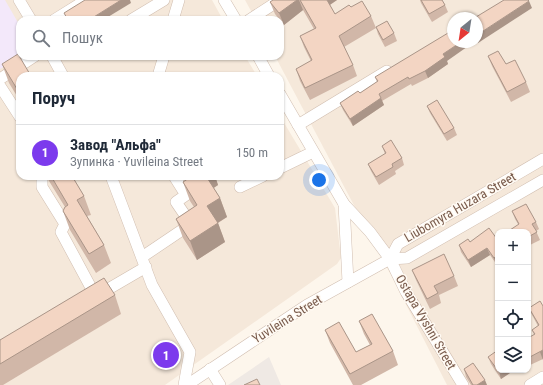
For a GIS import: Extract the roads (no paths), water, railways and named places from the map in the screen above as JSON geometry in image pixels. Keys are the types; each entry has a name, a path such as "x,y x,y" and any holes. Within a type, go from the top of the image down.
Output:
{"street":[{"path":"19,0 29,16"},
{"path":"60,16 86,0"},
{"path":"138,16 164,0"},
{"path":"174,16 179,0"},
{"path":"224,0 234,16"},
{"path":"256,16 280,0"},
{"path":"0,79 29,60"},
{"path":"54,60 61,72"},
{"path":"159,72 163,60"},
{"path":"260,60 267,72"},
{"path":"298,125 398,64"},
{"path":"0,86 16,111"},
{"path":"284,101 344,204 348,282"},
{"path":"284,166 313,152"},
{"name":"Liubomyra Huzara Street","path":"390,259 398,244 543,159"},
{"path":"42,180 42,187 65,224 61,232 92,299 144,262 192,224 176,202 186,196 176,180"},
{"path":"113,180 152,285 190,352 186,385"},
{"path":"240,187 255,180"},
{"name":"Liubomyra Huzara Street","path":"390,259 407,258 543,180"},
{"name":"Ostapa Vyshni Street","path":"344,204 370,232 390,259 406,292 463,385"},
{"name":"Yuvileina Street","path":"186,385 307,305 390,259"},
{"path":"210,369 220,385"},
{"path":"530,385 543,377"}],"place":[{"name":"Завод \"Альфа\"","path":"166,355"}]}
